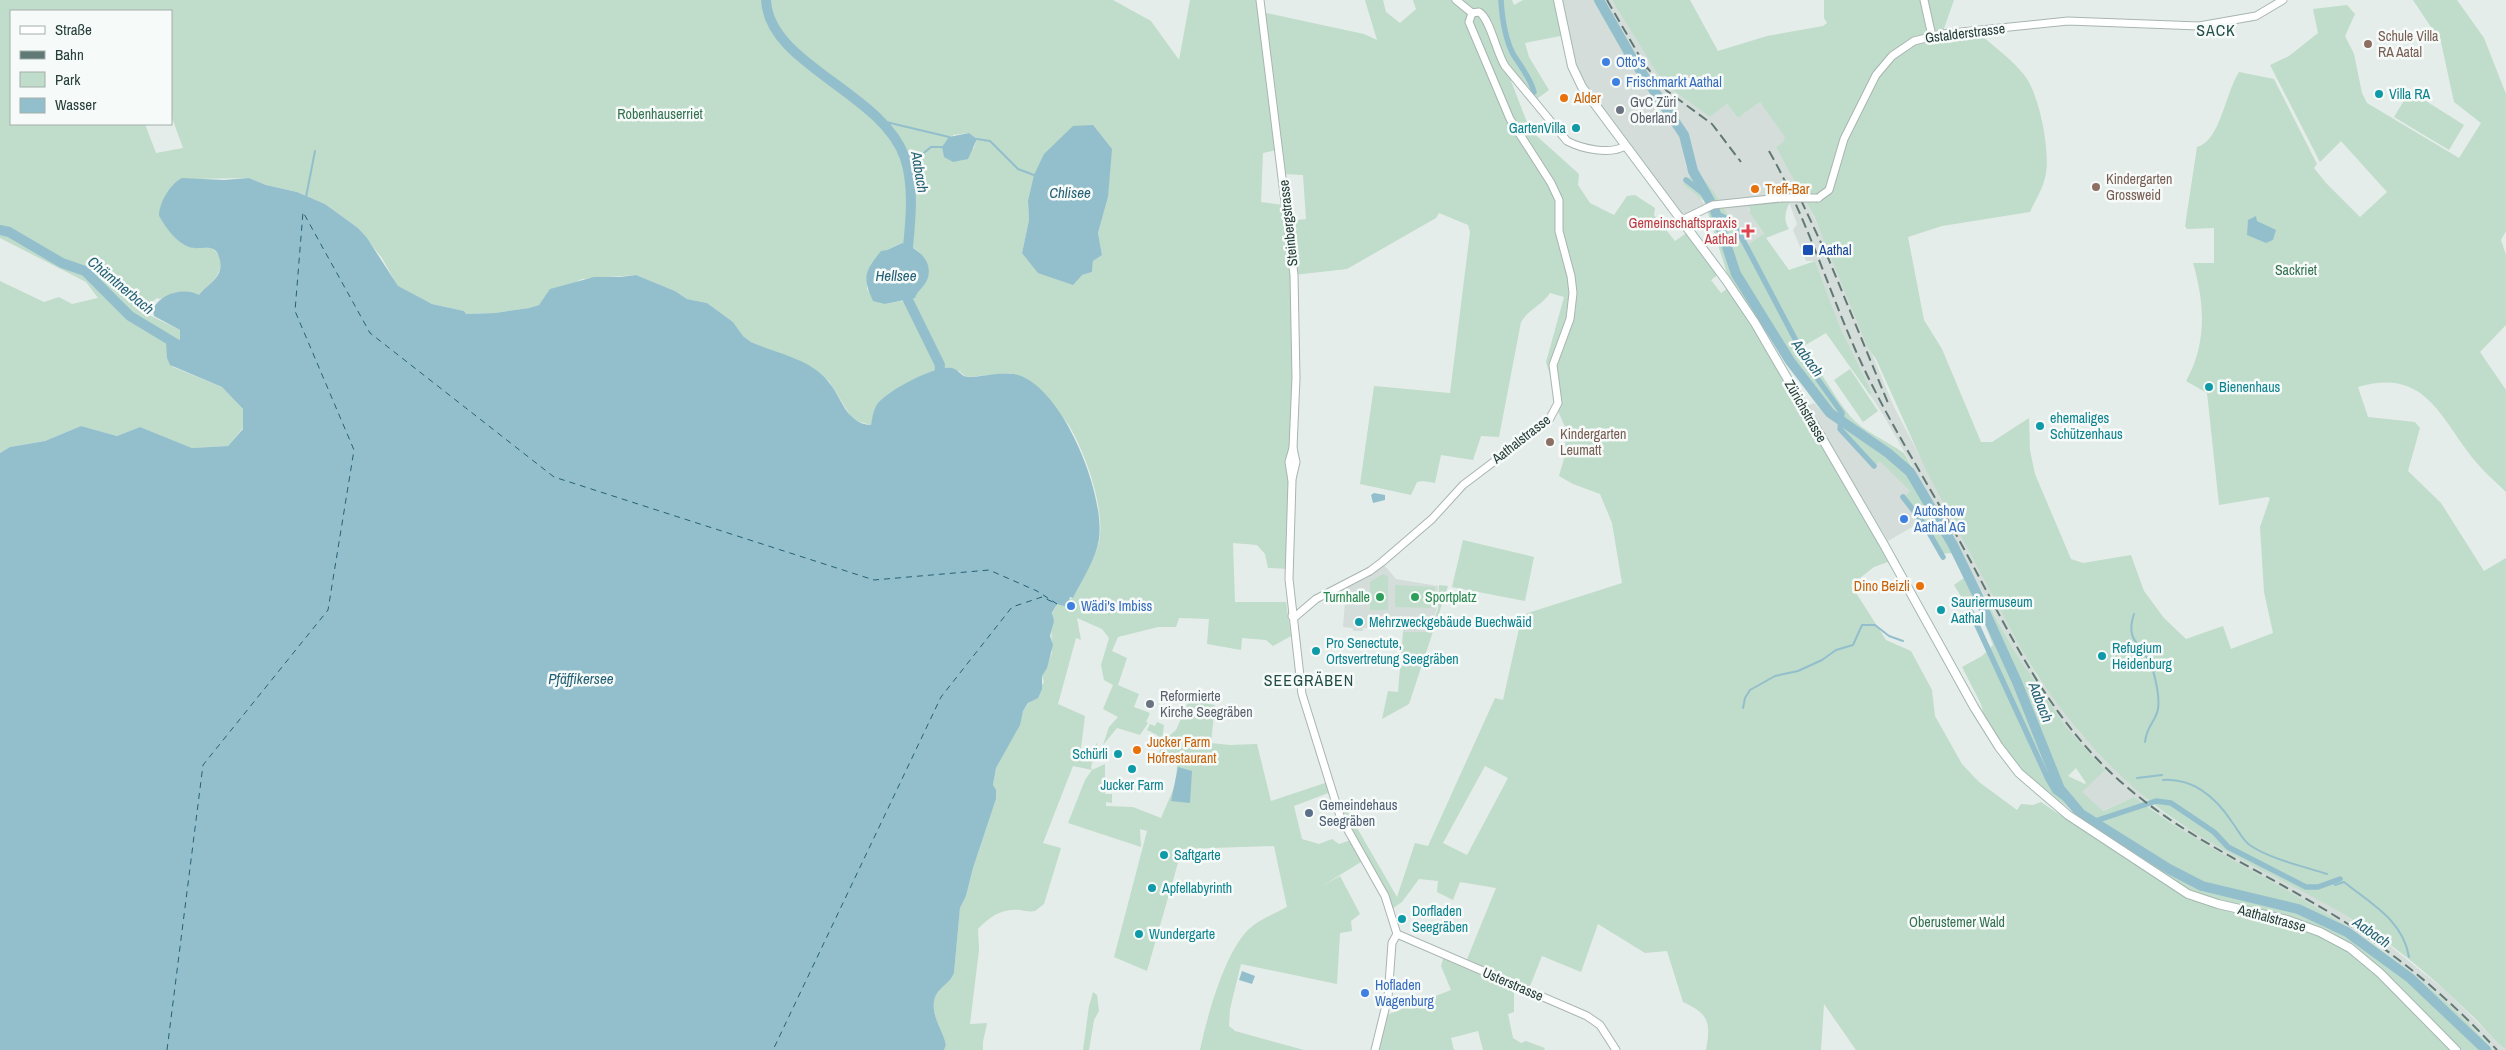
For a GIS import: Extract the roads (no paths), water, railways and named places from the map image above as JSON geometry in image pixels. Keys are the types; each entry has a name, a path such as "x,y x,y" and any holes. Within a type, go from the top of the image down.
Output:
{"main road":[{"name":"Zürichstrasse","path":"1558,0 1574,72 1586,93 1728,283 1772,352 1999,747 2031,785 2068,815"},
{"name":"Aathalstrasse","path":"2068,815 2188,894 2218,904 2295,923 2328,936 2350,948 2389,982 2456,1050"}],"street":[{"name":"Steinbergstrasse","path":"1260,0 1294,275 1296,362 1292,448 1289,462 1292,481 1289,579 1304,703 1330,788 1344,826 1385,896 1396,934"},
{"path":"1456,0 1472,13 1479,12 1486,17 1498,54 1505,66 1568,141 1608,151 1625,146"},
{"path":"1924,0 1932,36"},
{"name":"Gstalderstrasse","path":"1680,221 1713,205 1781,198 1818,198 1829,190 1844,139 1885,62 1907,45 1932,36 2068,21 2199,26 2256,16 2283,0"},
{"name":"Aathalstrasse","path":"1292,616 1296,616 1316,599 1370,571 1382,562 1432,519 1463,484 1549,420 1556,409 1558,396 1553,365 1570,319 1573,293 1572,276 1559,231 1559,200 1551,183 1510,119 1469,22 1472,13"},
{"path":"1375,1050 1388,997 1392,943 1396,934"},
{"name":"Usterstrasse","path":"1396,934 1587,1016 1600,1024 1616,1050"}],"water":[{"name":"Chlisee","path":"1093,125 1112,149 1108,197 1098,233 1102,255 1093,261 1092,272 1082,275 1073,285 1038,273 1022,253 1029,220 1028,201 1034,175 1044,154 1073,126"},
{"path":"969,133 977,139 968,159 953,162 944,157 942,147 949,137"},
{"name":"Pfäffikersee","path":"182,178 224,180 249,178 266,185 297,192 325,204 358,228 367,238 398,286 432,304 464,311 466,314 495,313 529,308 539,305 550,289 594,277 636,275 675,291 687,299 707,303 733,322 743,336 751,342 811,366 832,386 850,415 862,423 871,425 876,406 899,387 923,375 944,368 952,368 968,377 1013,374 1027,379 1042,390 1056,407 1080,451 1096,499 1099,539 1092,562 1073,598 1070,597 1067,607 1057,604 1052,613 1054,621 1050,636 1053,645 1047,668 1042,676 1042,689 1038,698 1028,703 1023,711 1020,725 996,768 993,785 996,790 996,799 973,868 966,896 960,908 954,973 938,992 934,1002 935,1015 946,1045 944,1050 0,1050 0,453 10,447 45,441 81,426 117,436 140,427 192,448 228,446 243,429 243,409 222,387 170,365 167,358 166,342 169,338 180,340 180,330 154,316 153,309 161,299 167,295 180,292 199,295 215,280 220,269 220,259 217,252 211,248 193,248 184,245 172,234 159,216 159,211 166,194"},
{"path":"2256,216 2257,221 2276,230 2273,240 2266,243 2247,235 2248,220"},
{"name":"Hellsee","path":"902,243 908,245 924,257 929,269 926,282 915,298 885,304 873,301 867,281 870,267 881,251"},
{"path":"1374,493 1385,495 1385,500 1373,503 1371,495"},
{"path":"1178,767 1192,771 1190,803 1171,801"},
{"path":"1242,971 1255,976 1252,984 1239,980"}],"waterway":[{"name":"Aabach","path":"766,0 772,23 786,43 805,61 852,96 893,135 905,158 910,182 911,207 907,257"},
{"path":"1501,0 1503,21 1508,41 1534,92"},
{"name":"Aabach","path":"1599,0 1632,58 1684,135 1693,171 1710,201"},
{"path":"882,121 949,137"},
{"path":"977,139 990,141 1018,169 1034,175"},
{"path":"909,176 920,156 931,147 942,147"},
{"path":"306,197 315,151"},
{"path":"1686,180 1708,197"},
{"name":"Aabach","path":"1715,211 1736,274 1790,361 1830,413 1888,453 1910,472 1953,545 1976,592 2017,682 2060,789 2081,814 2169,869 2202,886 2298,909 2347,932 2410,978 2486,1050"},
{"path":"1717,214 1730,220 1735,225 1812,371 1842,413 1840,429 1874,466"},
{"name":"Chämtnerbach","path":"0,230 9,232 62,263 85,271 130,316 178,345"},
{"name":"Aabach","path":"906,288 908,300 940,365 939,381"},
{"path":"1903,497 1924,524 1943,557"},
{"path":"1970,610 2048,779 2055,791 2067,800"},
{"path":"2134,614 2131,630 2132,636 2150,663 2158,698 2157,713 2145,742"},
{"path":"1743,708 1745,698 1750,690 1775,676 1798,671 1822,660 1836,650 1853,645 1862,625 1875,625 1889,636 1903,641"},
{"path":"2137,778 2162,775"},
{"path":"2163,780 2185,782 2203,791 2226,813 2243,838 2251,846 2278,859 2327,874"},
{"path":"2095,821 2156,801 2171,803 2214,832 2228,847 2306,887 2318,887 2340,879"},
{"path":"2333,882 2335,885 2344,882 2384,914 2400,933 2406,944 2409,957"},
{"name":"Aabach","path":"2410,973 2410,978"}],"railway":[{"path":"1607,0 1647,69"},
{"path":"1644,64 1667,91 1712,124 1741,162"},
{"path":"1769,151 1794,199 1844,324 1878,398 2024,659 2061,716 2082,742 2131,791 2158,811 2214,847 2332,914 2377,943 2439,993 2497,1050"},
{"path":"1801,200 1829,260 1888,403"}],"place":[{"name":"Schule Villa RA Aatal","path":"2368,44"},
{"name":"Otto's","path":"1606,62"},
{"name":"Frischmarkt Aathal","path":"1616,82"},
{"name":"Villa RA","path":"2379,94"},
{"name":"Alder","path":"1564,98"},
{"name":"GvC Züri Oberland","path":"1620,110"},
{"name":"GartenVilla","path":"1576,128"},
{"name":"Kindergarten Grossweid","path":"2096,187"},
{"name":"Treff-Bar","path":"1755,189"},
{"name":"Gemeinschaftspraxis Aathal","path":"1748,231"},
{"name":"Aathal","path":"1808,250"},
{"name":"Bienenhaus","path":"2209,387"},
{"name":"ehemaliges Schützenhaus","path":"2040,426"},
{"name":"Kindergarten Leumatt","path":"1550,442"},
{"name":"Autoshow Aathal AG","path":"1904,519"},
{"name":"Dino Beizli","path":"1920,586"},
{"name":"Turnhalle","path":"1380,597"},
{"name":"Sportplatz","path":"1415,597"},
{"name":"Wädi's Imbiss","path":"1071,606"},
{"name":"Sauriermuseum Aathal","path":"1941,610"},
{"name":"Mehrzweckgebäude Buechwäid","path":"1359,622"},
{"name":"Pro Senectute, Ortsvertretung Seegräben","path":"1316,651"},
{"name":"Refugium Heidenburg","path":"2102,656"},
{"name":"Reformierte Kirche Seegräben","path":"1150,704"},
{"name":"Jucker Farm Hofrestaurant","path":"1137,750"},
{"name":"Schürli","path":"1118,754"},
{"name":"Jucker Farm","path":"1132,769"},
{"name":"Gemeindehaus Seegräben","path":"1309,813"},
{"name":"Saftgarte","path":"1164,855"},
{"name":"Apfellabyrinth","path":"1152,888"},
{"name":"Dorfladen Seegräben","path":"1402,919"},
{"name":"Wundergarte","path":"1139,934"},
{"name":"Hofladen Wagenburg","path":"1365,993"}],"district":[{"name":"SACK","path":"2216,30"},
{"name":"SEEGRÄBEN","path":"1309,680"}],"park label":[{"name":"Robenhauserriet","path":"660,114"},
{"name":"Sackriet","path":"2296,270"},
{"name":"Oberustemer Wald","path":"1957,922"}]}
